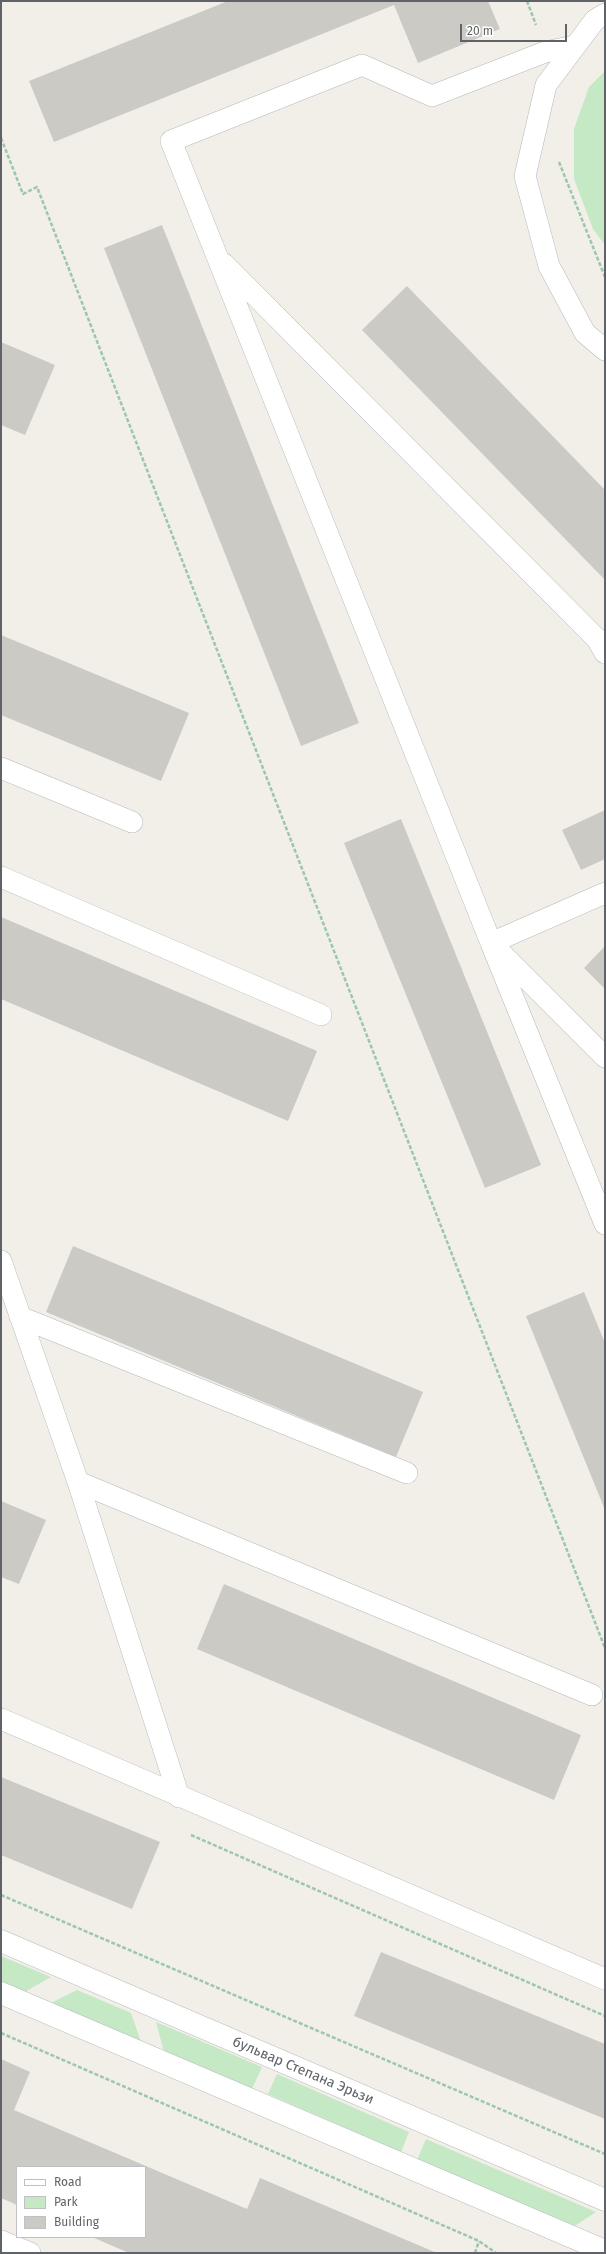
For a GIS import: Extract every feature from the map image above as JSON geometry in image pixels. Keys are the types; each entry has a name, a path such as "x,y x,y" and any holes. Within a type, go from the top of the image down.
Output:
{"street":[{"name":"бульвар Степана Эрьзи","path":"1,1941 605,2200"},
{"path":"1,1993 605,2251"}],"lane":[{"path":"605,14 595,20 546,85 525,176 549,266 585,333 605,350"},
{"path":"575,46 545,52 432,96 362,64 171,141 491,943 605,1224"},
{"path":"218,258 597,639 605,653"},
{"path":"1,768 132,822"},
{"path":"1,877 321,1014"},
{"path":"491,943 605,893"},
{"path":"491,943 605,1057"},
{"path":"1,1261 78,1482 179,1797"},
{"path":"20,1317 407,1473"},
{"path":"78,1482 592,1695"},
{"path":"1,1720 605,1979"},
{"path":"1,2241 30,2253"}],"path":[{"path":"1,138 24,194 37,186 605,1648"},
{"path":"558,160 605,277"},
{"path":"190,1835 605,2016"},
{"path":"1,1895 605,2154"},
{"path":"1,2033 479,2241 496,2253"},
{"path":"475,2253 479,2241"}],"green space":[{"path":"605,71 605,245 593,229 574,179 574,129 589,87"},
{"path":"1,1956 51,1977 21,1994 1,1986"},
{"path":"77,1990 131,2013 141,2042 49,2004"},
{"path":"156,2022 262,2067 252,2089 164,2052"},
{"path":"277,2074 409,2132 401,2152 268,2094"},
{"path":"426,2139 596,2212 573,2227 417,2160"}],"building":[{"path":"228,1 488,1 500,29 418,63 394,5 54,142 29,81"},
{"path":"162,225 359,723 301,746 104,248"},
{"path":"407,286 605,490 605,580 362,330"},
{"path":"1,342 55,365 25,435 1,425"},
{"path":"1,635 189,713 161,781 1,715"},
{"path":"605,810 605,859 581,870 562,830"},
{"path":"401,819 541,1165 485,1188 344,843"},
{"path":"1,917 317,1051 288,1121 1,999"},
{"path":"605,946 605,989 584,968"},
{"path":"73,1246 423,1392 396,1457 46,1312"},
{"path":"584,1292 605,1343 605,1510 526,1316"},
{"path":"1,1501 46,1520 19,1584 1,1577"},
{"path":"224,1584 581,1735 554,1800 197,1649"},
{"path":"1,1777 160,1842 132,1909 1,1855"},
{"path":"381,1952 605,2044 605,2119 354,2016"},
{"path":"1,2059 30,2072 14,2110 146,2166 16,2166 16,2205 1,2198"},
{"path":"146,2166 247,2209 260,2178 437,2253 129,2253 94,2238 146,2238"}]}
